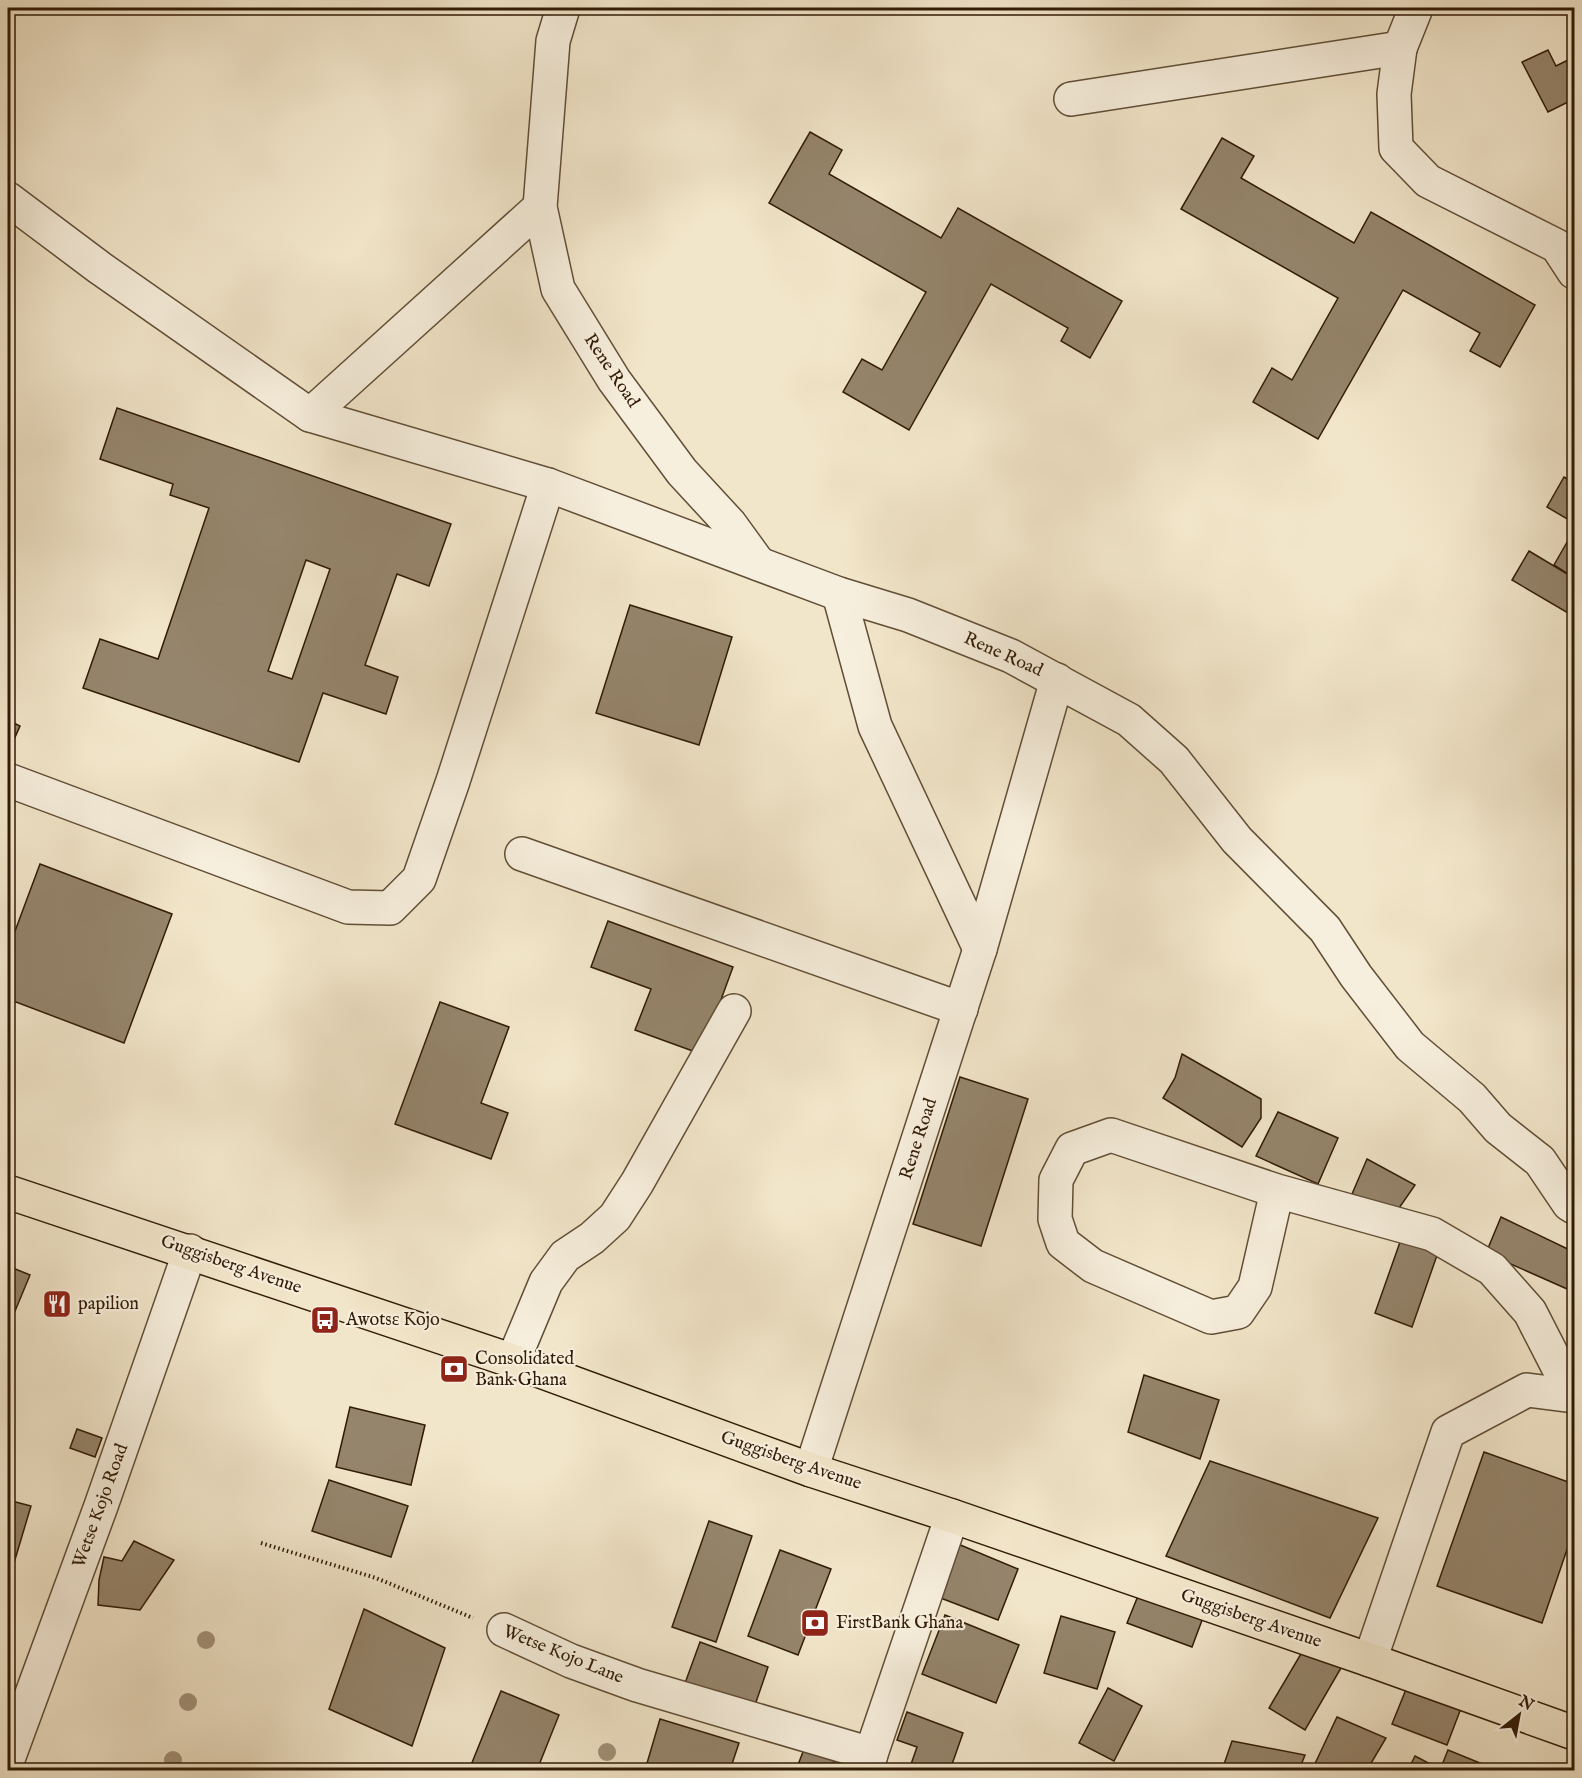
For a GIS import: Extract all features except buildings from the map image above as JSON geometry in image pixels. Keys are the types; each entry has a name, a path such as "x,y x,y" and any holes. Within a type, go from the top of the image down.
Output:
{"main road":[{"name":"Guggisberg Avenue","path":"8,1192 190,1251 513,1361 811,1470 952,1516 1575,1733"}],"street":[{"name":"Rene Road","path":"563,8 553,41 540,207 558,289 614,380 682,472 730,524 759,564 839,594 908,615 1011,657 1058,680 980,950 811,1470"},
{"path":"1416,8 1400,48 1394,94 1396,148 1428,181 1557,246 1575,272"},
{"path":"1071,99 1400,48"},
{"path":"8,199 100,268 310,415 549,485 759,564"},
{"path":"310,415 540,207"},
{"path":"8,780 348,907 390,908 418,879 453,781 549,485"},
{"path":"839,594 875,726 980,950"},
{"path":"1058,680 1129,720 1174,760 1237,840 1325,929 1356,976 1410,1046 1472,1098 1498,1128 1540,1161 1569,1204 1575,1207"},
{"path":"522,854 961,1009"},
{"path":"513,1361 546,1282 565,1256 592,1238 615,1217 638,1183 734,1011"},
{"path":"1277,1191 1255,1287 1238,1312 1211,1317 1093,1266 1063,1243 1055,1219 1056,1180 1072,1149 1111,1135 1277,1191 1432,1234 1492,1269 1530,1312 1574,1396"},
{"name":"Wetse Kojo Road","path":"8,1759 101,1506 190,1251"},
{"path":"1370,1660 1448,1432 1527,1390 1574,1396"},
{"path":"869,1762 952,1516"},
{"name":"Wetse Kojo Lane","path":"504,1630 571,1661 869,1762"}],"path":[{"name":"Wetse Kojo Lane","path":"261,1543 376,1578 504,1630"}],"place":[{"name":"papilion","path":"57,1304"},
{"name":"Awotsɛ Kojo","path":"325,1320"},
{"name":"Consolidated Bank Ghana","path":"454,1369"},
{"name":"FirstBank Ghana","path":"815,1623"}]}
